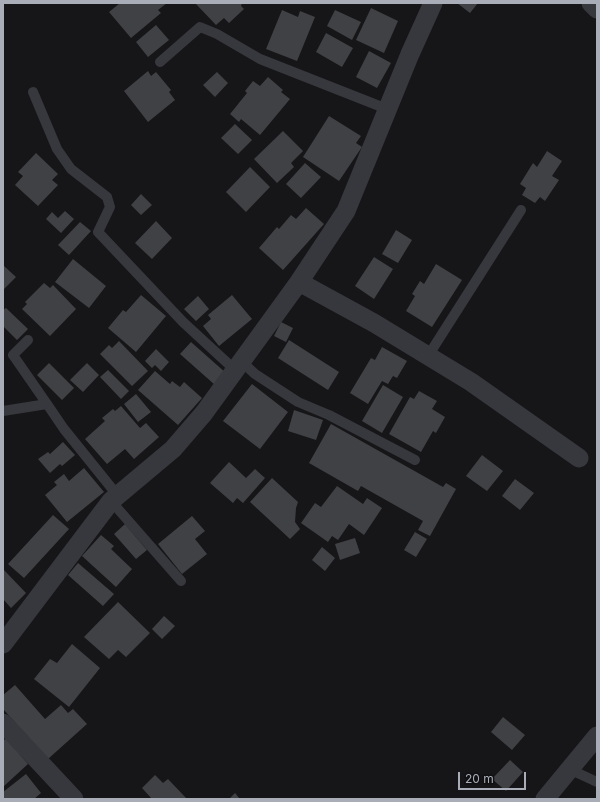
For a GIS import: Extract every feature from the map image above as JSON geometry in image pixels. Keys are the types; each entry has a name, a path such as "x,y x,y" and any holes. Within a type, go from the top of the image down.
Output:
{"street":[{"path":"3,644 114,498 173,449 204,413 299,282 346,211 387,109 433,3"},
{"path":"592,3 597,9"},
{"path":"299,282 374,323 471,382 579,458"},
{"path":"3,723 74,799"},
{"path":"545,799 597,736"}],"lane":[{"path":"160,62 200,27 217,34 260,59 387,109"},
{"path":"33,92 57,149 71,169 108,197 110,207 98,232 182,322 238,366 255,374 298,402 330,415 415,460"},
{"path":"428,356 521,210"},
{"path":"28,340 12,355 114,498 181,581"},
{"path":"3,411 47,404"},
{"path":"569,769 597,782"}],"building":[{"path":"120,3 167,3 158,10 161,13 131,38 109,12"},
{"path":"195,3 242,3 241,6 244,9 229,23 224,18 216,25"},
{"path":"457,3 478,3 470,13"},
{"path":"371,8 398,21 384,53 356,40"},
{"path":"282,10 298,17 300,11 315,17 297,61 266,49"},
{"path":"335,10 361,22 352,40 327,26"},
{"path":"156,25 169,40 148,57 136,42"},
{"path":"326,33 353,48 342,67 316,52"},
{"path":"369,51 391,63 377,88 356,77"},
{"path":"148,71 151,76 156,72 171,90 169,92 175,100 148,122 124,91"},
{"path":"217,72 228,83 215,97 203,85"},
{"path":"268,77 283,90 281,92 290,99 260,135 241,119 239,122 230,114 247,93 245,91 253,81 260,86"},
{"path":"329,116 361,136 356,143 362,147 339,181 303,157"},
{"path":"235,124 252,140 238,154 221,138"},
{"path":"283,131 303,151 291,163 294,167 277,183 254,159"},
{"path":"547,151 562,161 552,176 559,180 545,201 540,197 535,203 522,195 526,188 520,184 533,163 537,167"},
{"path":"36,153 58,174 52,180 58,185 38,206 15,185 23,176 18,172"},
{"path":"305,163 321,177 301,198 286,184"},
{"path":"250,167 270,187 246,212 226,192"},
{"path":"141,194 152,205 141,215 131,205"},
{"path":"306,208 324,224 283,270 259,248 277,227 279,229 291,215 296,219"},
{"path":"65,211 74,219 61,233 46,219 52,212 58,218"},
{"path":"156,221 172,238 152,259 135,243"},
{"path":"80,222 91,231 69,255 58,245"},
{"path":"396,230 412,240 398,263 382,254"},
{"path":"374,257 393,269 374,299 355,286"},
{"path":"73,259 106,286 89,308 55,282"},
{"path":"436,264 462,280 432,327 406,311 415,296 412,294 420,281 424,284"},
{"path":"3,265 16,277 3,290"},
{"path":"44,283 50,288 53,285 76,309 50,336 22,309 27,304 25,302"},
{"path":"141,295 166,316 136,352 108,328 123,310 126,312"},
{"path":"232,295 252,319 219,346 203,326 211,319 208,315"},
{"path":"198,296 209,309 196,321 184,309"},
{"path":"6,308 28,329 17,340 3,326 3,310"},
{"path":"281,322 293,328 286,342 274,336"},
{"path":"289,340 339,372 328,390 278,358"},
{"path":"119,341 148,371 132,386 100,354 109,345 112,348"},
{"path":"191,342 226,373 215,385 180,354"},
{"path":"382,347 407,361 397,378 393,376 388,384 382,381 368,404 350,393 371,358 375,360"},
{"path":"156,349 169,362 161,371 155,365 152,368 145,361"},
{"path":"49,363 74,388 62,400 37,375"},
{"path":"87,363 99,375 83,392 70,380"},
{"path":"108,370 129,391 121,399 100,377"},
{"path":"155,371 170,384 172,381 180,387 184,382 202,398 178,425 138,390"},
{"path":"252,384 288,412 260,449 223,421"},
{"path":"383,385 403,397 382,433 362,421"},
{"path":"419,391 437,401 432,409 445,417 436,433 433,431 421,452 389,434 410,397 414,399"},
{"path":"136,394 151,412 138,422 124,404"},
{"path":"121,406 140,428 146,423 159,437 134,459 125,449 107,464 85,439 105,421 102,418 113,409 115,411"},
{"path":"294,410 323,420 316,440 288,431"},
{"path":"331,424 443,487 446,483 456,489 430,536 418,530 423,521 361,486 358,491 309,463"},
{"path":"63,442 75,455 62,466 60,464 50,473 38,459 48,452 50,454"},
{"path":"482,455 503,471 487,491 466,476"},
{"path":"229,462 246,478 255,469 265,478 243,503 237,498 233,503 210,483"},
{"path":"84,468 104,492 67,522 45,495 57,485 54,482 64,474 69,481"},
{"path":"272,478 298,502 295,522 300,529 290,539 250,502"},
{"path":"515,479 534,493 520,510 502,496"},
{"path":"337,486 363,504 367,498 382,508 364,535 349,524 338,540 332,536 328,542 301,523 315,503 321,507"},
{"path":"53,515 69,529 24,578 8,564"},
{"path":"192,516 205,531 195,539 207,554 182,574 158,544"},
{"path":"125,524 147,550 136,559 114,534"},
{"path":"415,532 427,539 416,557 404,550"},
{"path":"101,535 114,546 111,549 132,569 116,587 82,556"},
{"path":"355,538 360,553 340,560 335,544"},
{"path":"322,547 335,558 325,571 312,560"},
{"path":"78,563 114,594 103,606 68,575"},
{"path":"3,569 26,593 11,608 3,599"},
{"path":"118,602 150,633 126,657 118,650 109,659 84,637"},
{"path":"164,616 175,626 162,639 152,629"},
{"path":"72,644 100,668 69,707 34,679 50,659 57,663"},
{"path":"15,685 45,719 61,705 68,713 73,709 87,724 48,759 3,709 3,695"},
{"path":"503,717 525,735 512,750 491,732"},
{"path":"6,738 28,764 3,787 3,741"},
{"path":"510,760 523,772 506,791 492,779"},
{"path":"26,774 41,793 34,799 3,799 3,792"},
{"path":"155,775 163,783 168,779 187,799 152,799 142,788"},
{"path":"235,793 240,799 229,799"}]}
